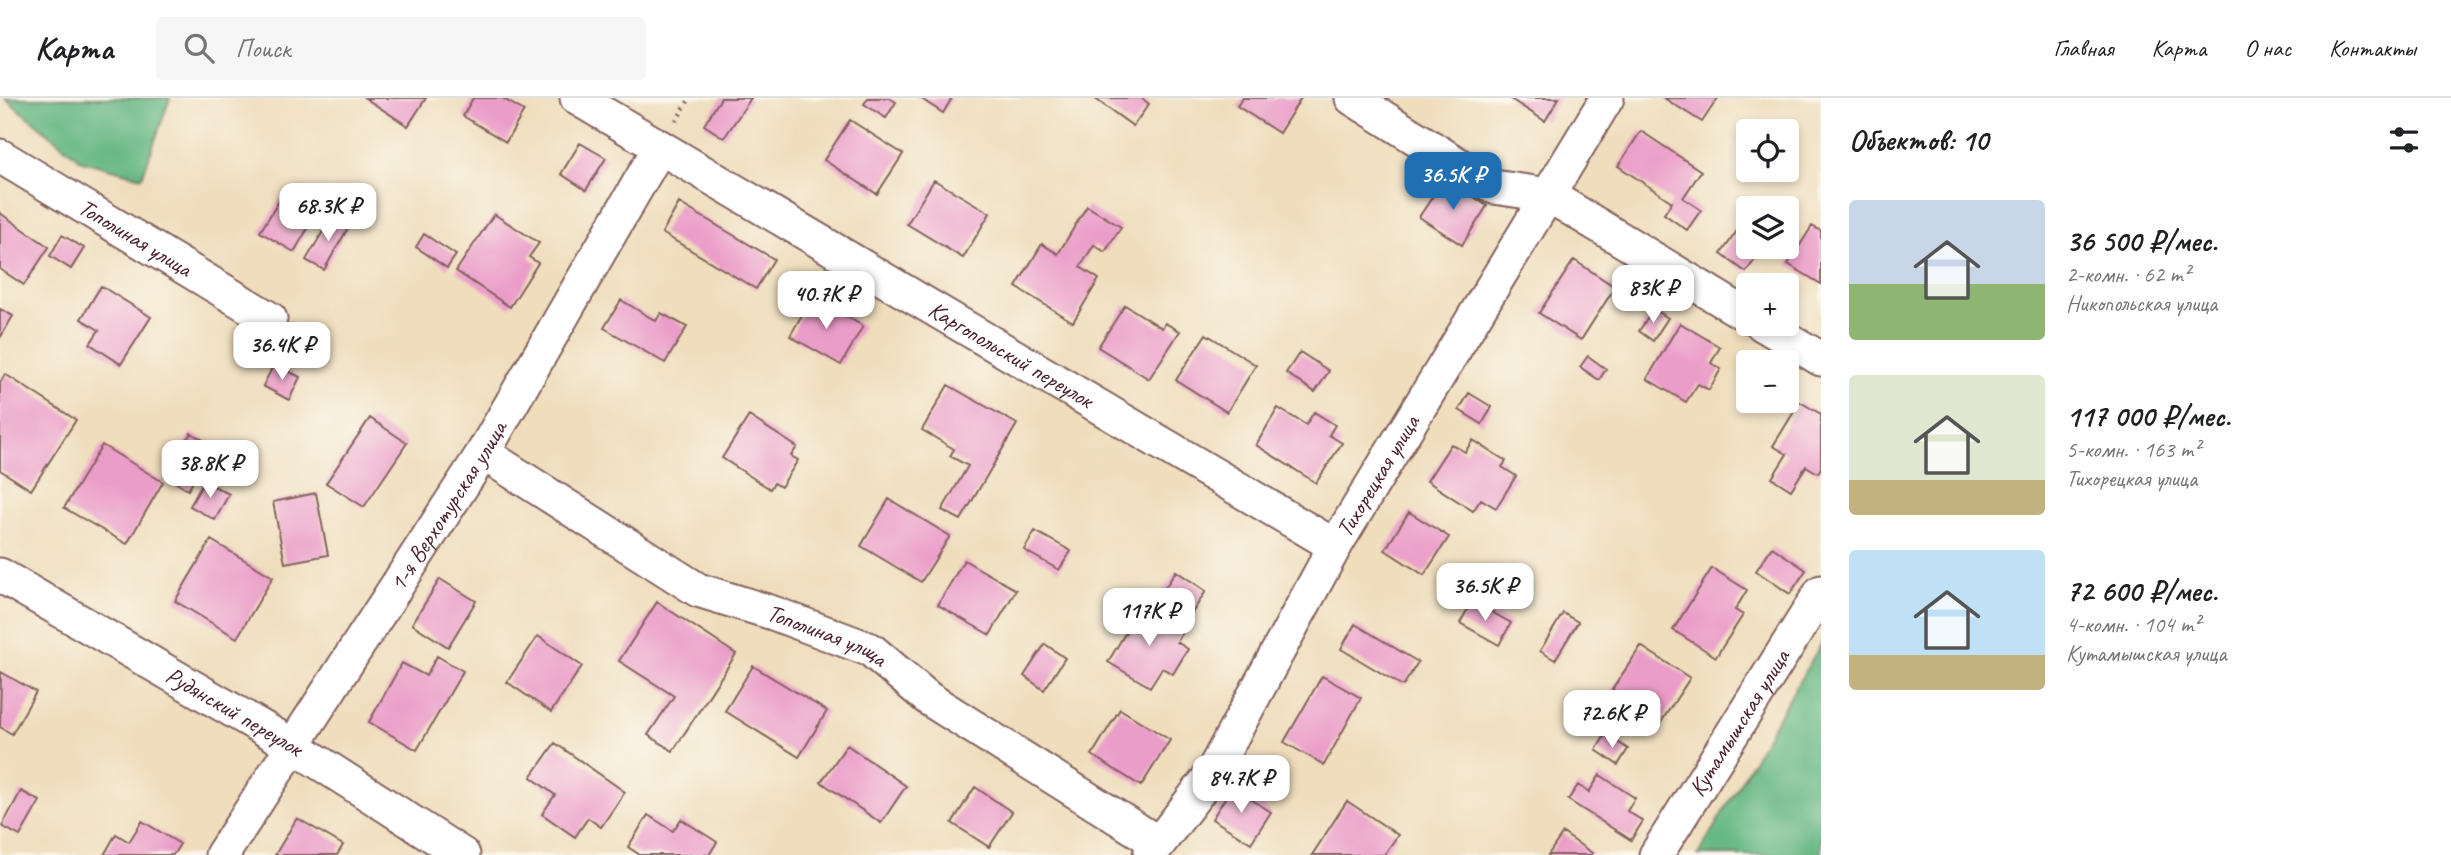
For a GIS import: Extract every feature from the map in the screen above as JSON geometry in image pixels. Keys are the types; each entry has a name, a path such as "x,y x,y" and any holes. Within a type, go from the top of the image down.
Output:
{"street":[{"name":"Каргопольский переулок","path":"577,98 1335,546"},
{"path":"1352,98 1494,187 1548,195 1736,309"},
{"name":"Тихорецкая улица","path":"1154,849 1211,775 1335,546 1607,98"},
{"name":"1-я Верхотурская улица","path":"222,855 482,453 660,147"},
{"name":"Тополиная улица","path":"0,156 270,319"},
{"path":"1782,336 1821,359"},
{"name":"Тополиная улица","path":"482,453 698,590 773,613 871,650 929,699 1154,849"},
{"name":"Рудянский переулок","path":"0,575 292,745 463,855"},
{"name":"Кутамышская улица","path":"1656,855 1821,592"}],"green space":[{"path":"5,98 170,98 142,177 82,161"},
{"path":"1821,644 1821,855 1698,855"}],"building":[{"path":"365,98 426,98 408,126"},
{"path":"473,98 502,98 524,111 506,142 463,116"},
{"path":"721,98 751,98 724,138 704,125"},
{"path":"868,98 889,98 896,102 886,118 864,104"},
{"path":"920,98 952,98 943,113"},
{"path":"1094,98 1141,98 1149,104 1133,126"},
{"path":"1243,98 1301,98 1279,133 1237,106"},
{"path":"1509,98 1559,98 1545,121"},
{"path":"1664,98 1718,98 1702,122"},
{"path":"850,120 903,154 877,194 824,160"},
{"path":"1641,131 1701,171 1683,198 1701,210 1687,230 1664,214 1672,202 1618,166"},
{"path":"580,143 606,158 586,190 561,174"},
{"path":"1445,178 1487,206 1462,245 1419,217"},
{"path":"934,180 990,213 963,258 907,224"},
{"path":"282,196 315,216 294,252 260,232"},
{"path":"679,203 774,259 756,289 662,233"},
{"path":"1087,206 1121,227 1105,252 1094,245 1080,267 1099,279 1073,322 1016,287 1042,244 1058,254"},
{"path":"0,213 49,247 24,285 0,269"},
{"path":"494,214 539,243 529,257 538,263 510,307 456,271"},
{"path":"332,216 349,226 324,270 306,260"},
{"path":"1812,226 1821,231 1821,284 1788,264 1791,259 1799,259 1799,247"},
{"path":"1736,232 1736,259 1755,259 1746,272 1721,254"},
{"path":"424,234 456,255 447,268 416,247"},
{"path":"62,235 84,248 71,269 50,256"},
{"path":"1574,260 1615,287 1581,340 1539,313"},
{"path":"101,286 151,317 121,364 90,344 99,330 81,319"},
{"path":"812,297 863,326 841,365 790,336"},
{"path":"621,300 656,321 661,313 687,327 665,363 604,328"},
{"path":"1125,305 1162,328 1165,323 1180,331 1149,379 1098,347"},
{"path":"0,309 13,316 0,338"},
{"path":"1654,309 1668,318 1653,341 1639,331"},
{"path":"1680,323 1720,347 1711,363 1721,369 1709,390 1698,384 1686,402 1647,379"},
{"path":"1206,334 1256,365 1227,412 1176,380"},
{"path":"1300,352 1329,371 1315,392 1286,373"},
{"path":"1588,356 1606,369 1599,380 1580,367"},
{"path":"274,364 300,377 289,400 263,386"},
{"path":"5,374 76,420 31,490 0,470 0,383"},
{"path":"948,385 1017,424 961,520 942,510 968,466 950,456 954,449 922,430"},
{"path":"1469,393 1492,407 1482,424 1459,410"},
{"path":"1799,404 1821,414 1821,468 1818,473 1806,466 1791,490 1772,478 1787,454 1773,446 1793,413 1799,413"},
{"path":"1278,408 1306,425 1314,412 1335,425 1329,435 1342,443 1316,483 1256,445"},
{"path":"749,416 797,447 791,456 798,460 781,487 774,483 770,489 722,458"},
{"path":"370,418 407,443 364,507 326,483"},
{"path":"191,433 214,446 188,490 165,476"},
{"path":"1473,440 1506,461 1502,467 1516,476 1496,508 1481,499 1473,511 1427,481 1451,444 1465,452"},
{"path":"102,445 163,482 127,544 64,508"},
{"path":"204,481 229,494 215,520 190,506"},
{"path":"316,493 328,555 285,563 273,502"},
{"path":"889,499 950,536 921,582 861,546"},
{"path":"1409,512 1449,537 1424,575 1385,550"},
{"path":"1035,531 1071,551 1059,570 1024,550"},
{"path":"211,540 273,577 237,638 175,601"},
{"path":"1772,547 1806,570 1790,594 1756,571"},
{"path":"964,560 1016,590 990,635 938,605"},
{"path":"1712,568 1747,590 1735,610 1743,615 1716,657 1673,630"},
{"path":"1176,571 1206,591 1192,613 1161,594"},
{"path":"440,579 476,601 448,647 412,624"},
{"path":"1472,601 1511,623 1499,645 1460,623"},
{"path":"657,602 736,654 673,751 648,735 674,696 619,661"},
{"path":"1141,607 1183,632 1177,642 1188,649 1173,674 1162,668 1150,687 1108,662"},
{"path":"1563,613 1578,622 1555,660 1540,651"},
{"path":"1355,624 1418,662 1403,686 1341,649"},
{"path":"538,636 582,666 551,712 507,682"},
{"path":"1045,644 1065,658 1044,690 1024,676"},
{"path":"1641,646 1690,678 1661,722 1612,690"},
{"path":"437,656 463,671 417,750 369,722 402,663 426,676"},
{"path":"753,666 827,711 799,757 725,711"},
{"path":"1,672 36,692 12,734 0,727"},
{"path":"1322,676 1361,698 1324,765 1284,742"},
{"path":"1120,709 1170,740 1141,786 1092,755"},
{"path":"1606,734 1628,749 1618,765 1596,750"},
{"path":"555,743 625,792 601,827 588,818 575,837 542,814 555,795 531,777"},
{"path":"847,745 906,786 881,823 821,782"},
{"path":"1600,775 1635,798 1627,811 1643,821 1631,840 1568,800 1578,785 1589,792"},
{"path":"975,787 1012,812 989,847 952,823"},
{"path":"1232,787 1271,812 1251,843 1212,819"},
{"path":"21,791 40,801 20,836 2,826"},
{"path":"1347,801 1398,835 1384,855 1312,855"},
{"path":"648,815 673,831 681,819 717,842 709,855 640,855 628,847"},
{"path":"297,818 343,845 337,855 275,855"},
{"path":"142,821 180,844 173,855 104,855 116,834 129,842"},
{"path":"1563,833 1592,853 1591,855 1548,855"}]}
